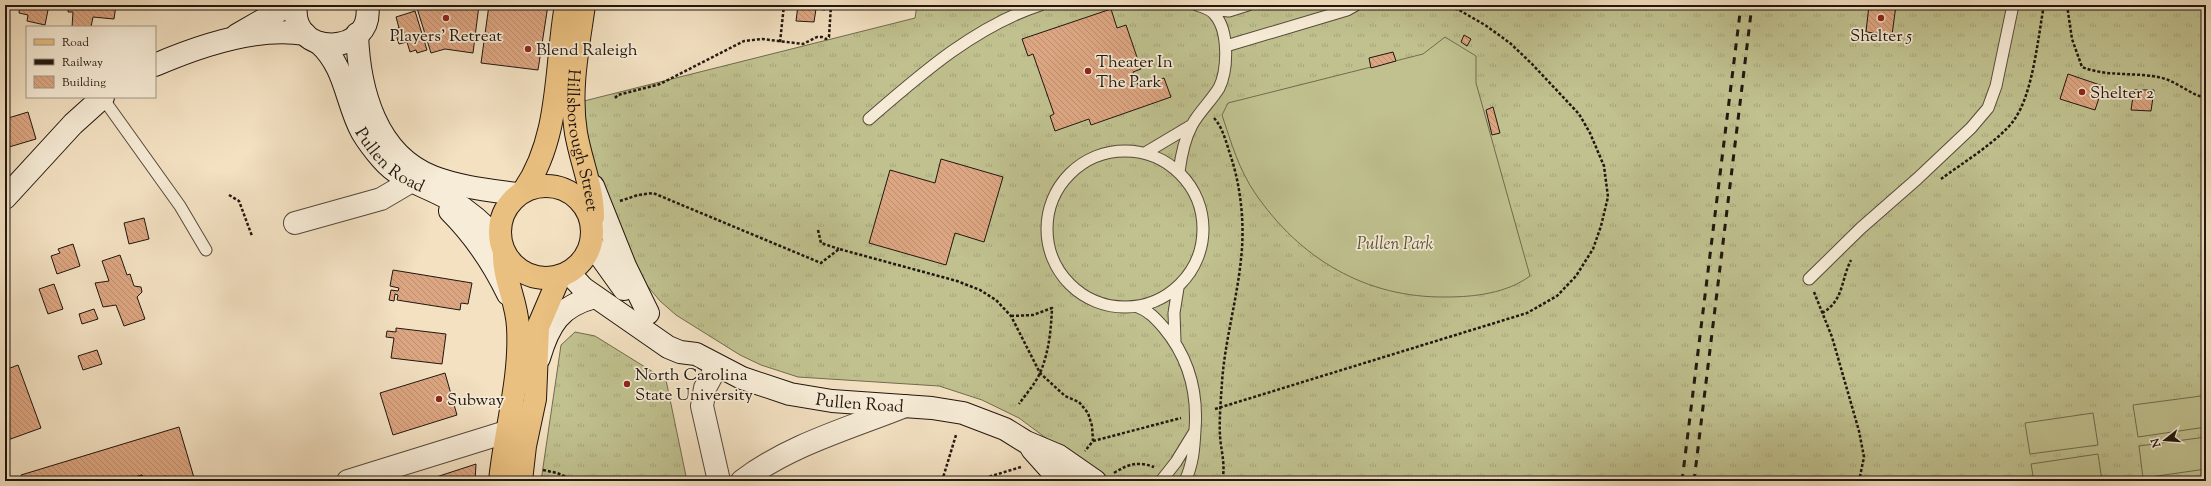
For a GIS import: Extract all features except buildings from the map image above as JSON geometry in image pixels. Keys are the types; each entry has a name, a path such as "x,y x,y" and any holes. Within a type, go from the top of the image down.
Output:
{"main road":[{"path":"156,65 189,51 232,37 289,5"},
{"name":"Pullen Road","path":"296,5 297,18 312,39 328,51 338,66 362,132 390,168 469,212 487,226 502,247"},
{"path":"232,37 289,32 340,45 357,34 366,18 367,5"},
{"name":"Hillsborough Street","path":"520,192 541,162 549,132 566,5"},
{"name":"Hillsborough Street","path":"584,5 574,80 574,107 576,134 593,201 592,236"},
{"name":"Pullen Road","path":"357,34 359,67 372,112 380,132 402,158 432,177 462,186 520,192"},
{"path":"5,198 73,124 101,98"},
{"path":"582,157 621,255 648,313"},
{"path":"295,223 381,199 420,186 465,226 492,264 516,309"},
{"path":"500,481 517,362 518,327 516,309 506,276 502,247 502,217 520,192 552,186 567,191 580,200 589,213 592,236 586,257 576,268 564,276 538,327 538,359 535,399 525,446 521,481"},
{"name":"Pullen Road","path":"592,236 624,289 648,313 687,343 696,354 742,378 790,394 832,401 932,408 963,414 1005,429 1026,442 1059,456 1103,478"},
{"path":"502,247 520,271 534,278 564,276"},
{"name":"Pullen Road","path":"564,276 668,347 680,352 696,354"},
{"path":"538,359 549,329 563,312 575,303 595,297"},
{"path":"717,366 705,388 702,406 719,481"},
{"path":"742,481 801,447 904,406"},
{"path":"348,481 506,432"},
{"name":"Pullen Road","path":"1026,442 1049,468 1066,481"}],"lane":[{"path":"869,119 923,72 968,41 1014,14 1040,5"},
{"path":"1197,5 1209,9 1230,11 1248,5"},
{"path":"1226,46 1347,10 1356,5"},
{"path":"1808,279 1860,228 1917,179 1960,138 1988,108 1996,86 2013,5"},
{"path":"1179,172 1184,145 1193,124 1219,88 1224,76 1226,46 1217,16 1209,9"},
{"path":"103,98 180,206 206,250"},
{"path":"1144,152 1193,124"},
{"path":"1118,151 1144,152 1161,159 1179,172 1192,189 1201,208 1203,230 1197,258 1191,271 1178,288 1160,300 1138,307 1121,307 1104,304 1088,298 1073,288 1055,264 1050,250 1047,226 1051,203 1062,183 1077,167 1097,156 1118,151"},
{"path":"1175,341 1174,309 1178,288"},
{"path":"1138,307 1153,315 1175,341 1194,390 1197,408 1194,458 1186,481"},
{"path":"1161,481 1176,462 1195,430"}],"path":[{"path":"780,42 784,5"},
{"path":"615,98 618,95 660,84 744,41 755,39 803,44 817,37 826,39 829,37 831,5"},
{"path":"1215,409 1527,313 1557,296 1576,276 1592,249 1601,226 1608,197 1604,166 1590,133 1579,114 1510,43 1459,10 1445,5"},
{"path":"2067,5 2074,46 2082,67 2105,75 2123,73 2159,77 2177,82 2206,98"},
{"path":"1213,116 1222,131 1234,165 1240,198 1242,233 1241,258 1225,350 1220,434 1224,474 1222,481"},
{"path":"619,202 638,195 653,193 821,263 839,249"},
{"path":"229,195 239,201 252,236"},
{"path":"818,230 821,242 839,249 957,281 980,290 996,300 1011,316 1040,373 1065,396 1079,402 1088,413 1092,426 1092,441 1085,451"},
{"path":"1808,279 1832,338 1859,431 1864,457 1859,481"},
{"path":"1011,316 1033,315 1052,308 1048,348 1040,373 1019,404"},
{"path":"1092,441 1182,417"},
{"path":"942,481 956,435"},
{"path":"1103,478 1133,464 1144,464 1159,469"},
{"path":"975,481 1025,466"},
{"path":"541,470 557,473 576,481"}],"green space":[{"name":"Pullen Park","path":"917,5 2206,5 2206,481 1104,481 1019,418 982,400 939,386 798,377 761,365 740,355 676,315 660,301 636,272 593,167 586,136 584,101 915,18"},
{"path":"1445,37 1476,56 1476,83 1530,276 1521,282 1501,290 1479,295 1446,297 1417,296 1362,282 1337,270 1314,255 1293,237 1273,216 1249,184 1232,145 1222,115 1228,103 1423,54"},
{"path":"575,332 595,336 666,380 687,481 541,481 561,345"},
{"path":"2201,396 2206,427 2138,437 2133,405"},
{"path":"2093,413 2098,445 2030,454 2025,423"},
{"path":"2206,437 2206,469 2143,478 2139,446"},
{"path":"2098,454 2102,481 2034,481 2031,464"}],"railway":[{"path":"1682,481 1741,5"},
{"path":"1694,481 1752,5"}],"place":[{"name":"Players' Retreat","path":"446,18"},
{"name":"Shelter 5","path":"1881,18"},
{"name":"Blend Raleigh","path":"528,49"},
{"name":"Theater In The Park","path":"1088,71"},
{"name":"Shelter 2","path":"2082,92"},
{"name":"North Carolina State University","path":"627,384"},
{"name":"Subway","path":"439,399"}]}
